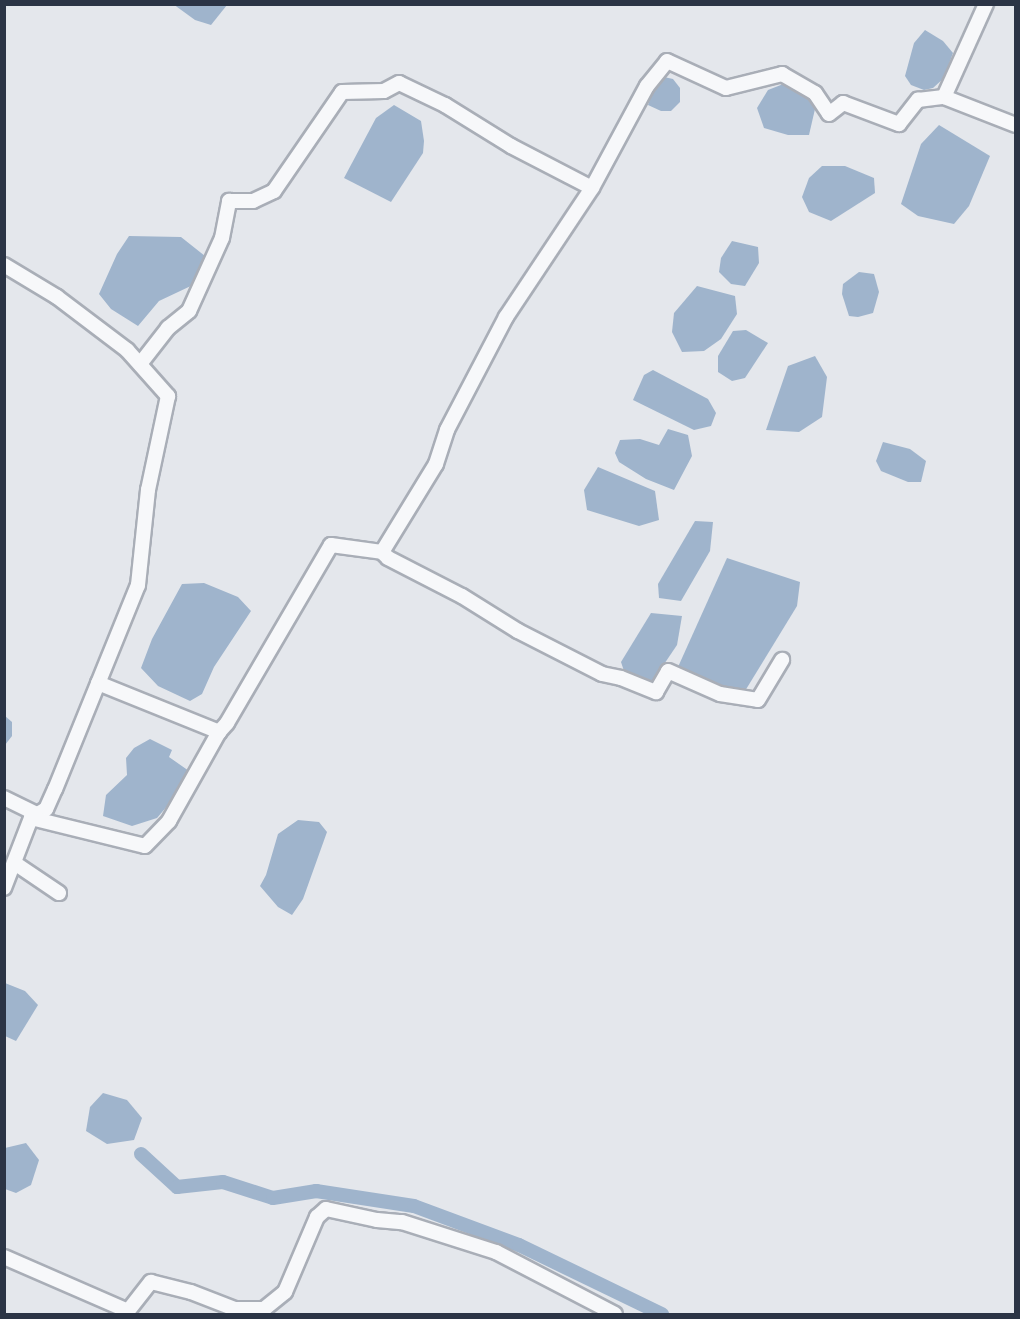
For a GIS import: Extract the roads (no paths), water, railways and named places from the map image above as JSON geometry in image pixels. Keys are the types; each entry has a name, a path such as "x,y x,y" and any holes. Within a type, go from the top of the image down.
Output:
{"street":[{"path":"944,97 986,4"},
{"path":"382,552 436,464 447,430 506,317 592,188 647,86 667,61 726,88 782,74 815,93 829,114 843,102 900,124 918,100 944,97 1016,125"},
{"path":"140,364 168,328 189,311 222,238 229,201 253,201 274,190 342,92 384,91 399,83 445,105 510,146 592,188"},
{"path":"4,266 57,297 127,350 168,396 148,490 138,585 46,809 34,816 16,864 4,888"},
{"path":"4,798 34,816 145,846 169,821 219,732 227,723 331,545 382,552 388,558 462,596 518,630 602,674 621,678 656,692 668,671 720,694 758,700 782,660"},
{"path":"98,683 219,732"},
{"path":"16,864 59,893"},
{"path":"4,1257 128,1311 152,1282 191,1292 235,1309 264,1310 285,1292 317,1217 326,1209 377,1220 402,1222 496,1252 615,1314"}],"water":[{"path":"173,4 227,5 211,25 195,20"},
{"path":"925,30 943,41 953,53 944,78 933,88 924,90 911,85 905,76 914,43"},
{"path":"664,77 673,79 680,88 680,102 671,111 661,111 648,105 655,84"},
{"path":"791,81 810,95 815,109 809,135 788,135 764,128 757,108 768,90"},
{"path":"394,105 421,121 424,141 423,153 391,202 344,178 376,118"},
{"path":"939,125 990,156 969,206 954,224 918,216 901,204 921,144"},
{"path":"822,166 845,166 874,178 875,193 831,221 809,212 802,197 809,178"},
{"path":"129,236 181,237 210,260 195,284 159,301 138,326 111,309 99,294 117,254"},
{"path":"732,241 758,247 759,263 745,286 731,284 719,272 721,258"},
{"path":"859,272 874,274 879,292 873,313 858,317 849,316 842,294 843,284"},
{"path":"697,286 735,296 737,314 721,339 704,351 682,352 672,332 674,313"},
{"path":"746,330 768,343 745,378 732,381 718,372 718,356 733,331"},
{"path":"815,356 827,377 822,417 799,432 766,430 788,366"},
{"path":"653,370 708,399 716,413 711,426 694,430 633,400 644,375"},
{"path":"668,429 688,435 692,456 674,490 646,479 619,462 615,453 620,440 640,439 659,445"},
{"path":"883,442 910,449 926,461 921,482 908,482 881,471 876,461"},
{"path":"598,467 655,491 659,520 639,526 587,510 584,490"},
{"path":"695,521 713,522 710,551 681,601 659,598 658,584"},
{"path":"727,558 800,582 797,606 745,691 718,687 678,667"},
{"path":"204,583 238,597 251,611 214,667 202,694 190,701 158,686 141,668 152,639 182,584"},
{"path":"651,613 682,616 677,645 650,685 625,674 621,662"},
{"path":"5,716 12,722 12,736 5,745"},
{"path":"150,739 172,750 169,757 189,771 179,792 157,818 132,826 103,816 106,795 127,775 126,758 134,748"},
{"path":"298,820 319,822 327,832 303,899 292,915 278,907 260,886 266,875 278,834"},
{"path":"5,983 25,991 38,1005 16,1041 5,1036"},
{"path":"103,1093 127,1100 142,1118 134,1140 107,1144 86,1131 90,1107"},
{"path":"26,1143 39,1160 31,1185 16,1193 5,1189 5,1148"}],"waterway":[{"path":"141,1154 177,1187 223,1182 273,1198 316,1191 414,1206 519,1245 662,1314"}]}
